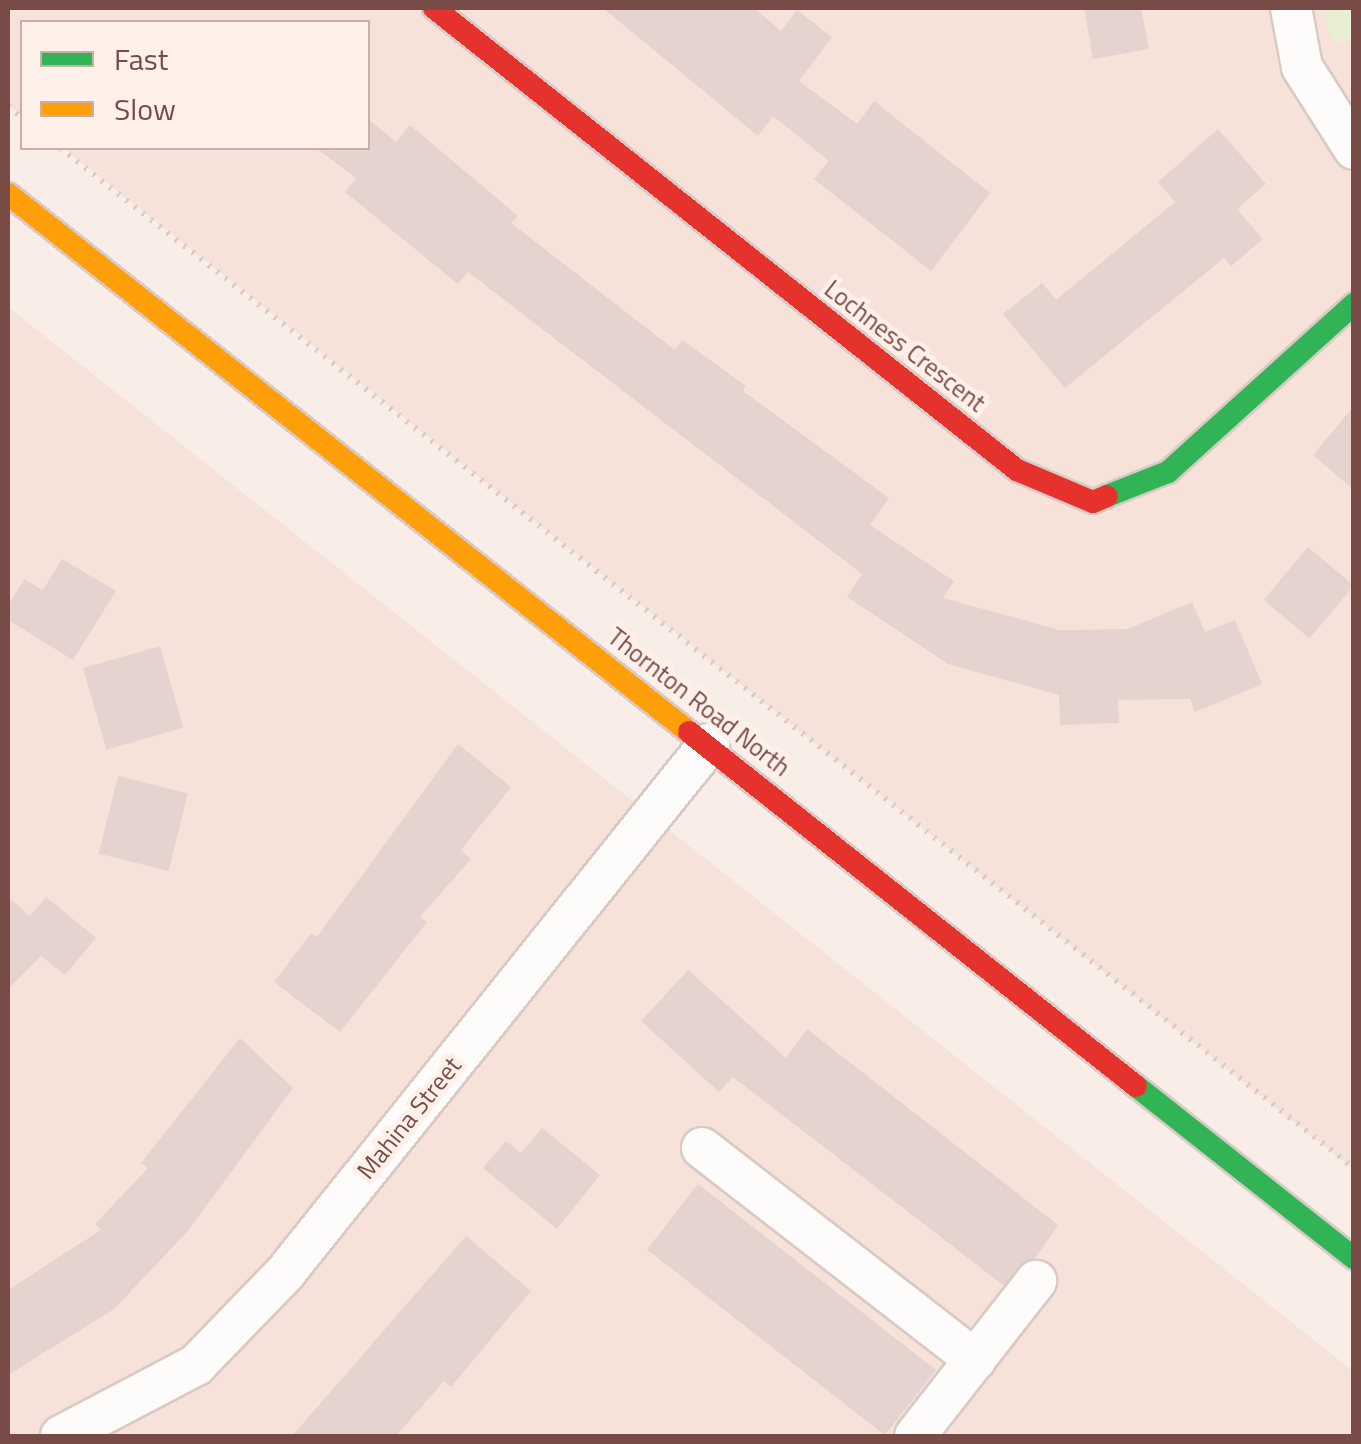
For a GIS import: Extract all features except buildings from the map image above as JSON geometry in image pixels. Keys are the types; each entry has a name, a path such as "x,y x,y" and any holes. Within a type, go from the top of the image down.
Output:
{"main road":[{"name":"Lochness Crescent","path":"434,8 1017,470 1094,502 1168,472 1354,304"},
{"name":"Thornton Road North","path":"8,194 709,744 1354,1258"}],"street":[{"path":"1292,8 1302,67 1354,149"},
{"name":"Mahina Street","path":"60,1436 196,1366 285,1273 709,744"},
{"path":"702,1148 976,1360"},
{"path":"915,1436 1036,1281"}],"path":[{"path":"63,150 1354,1168"}],"shaded area":[{"path":"8,8 1322,8 1334,44 1354,38 1353,1169 66,150 370,150 370,20 20,20 20,114 8,104"},
{"path":"8,307 1353,1371 1353,1436 8,1436"}],"green space":[{"path":"1322,8 1353,8 1353,38 1334,44"}],"traffic: fast":[{"path":"1107,496 1168,472 1354,304"},
{"path":"1136,1086 1354,1258"}],"traffic: slow":[{"path":"8,194 689,732"}],"traffic: jam":[{"path":"434,8 1017,470 1093,502 1107,496"},
{"path":"689,732 1136,1086"}]}
